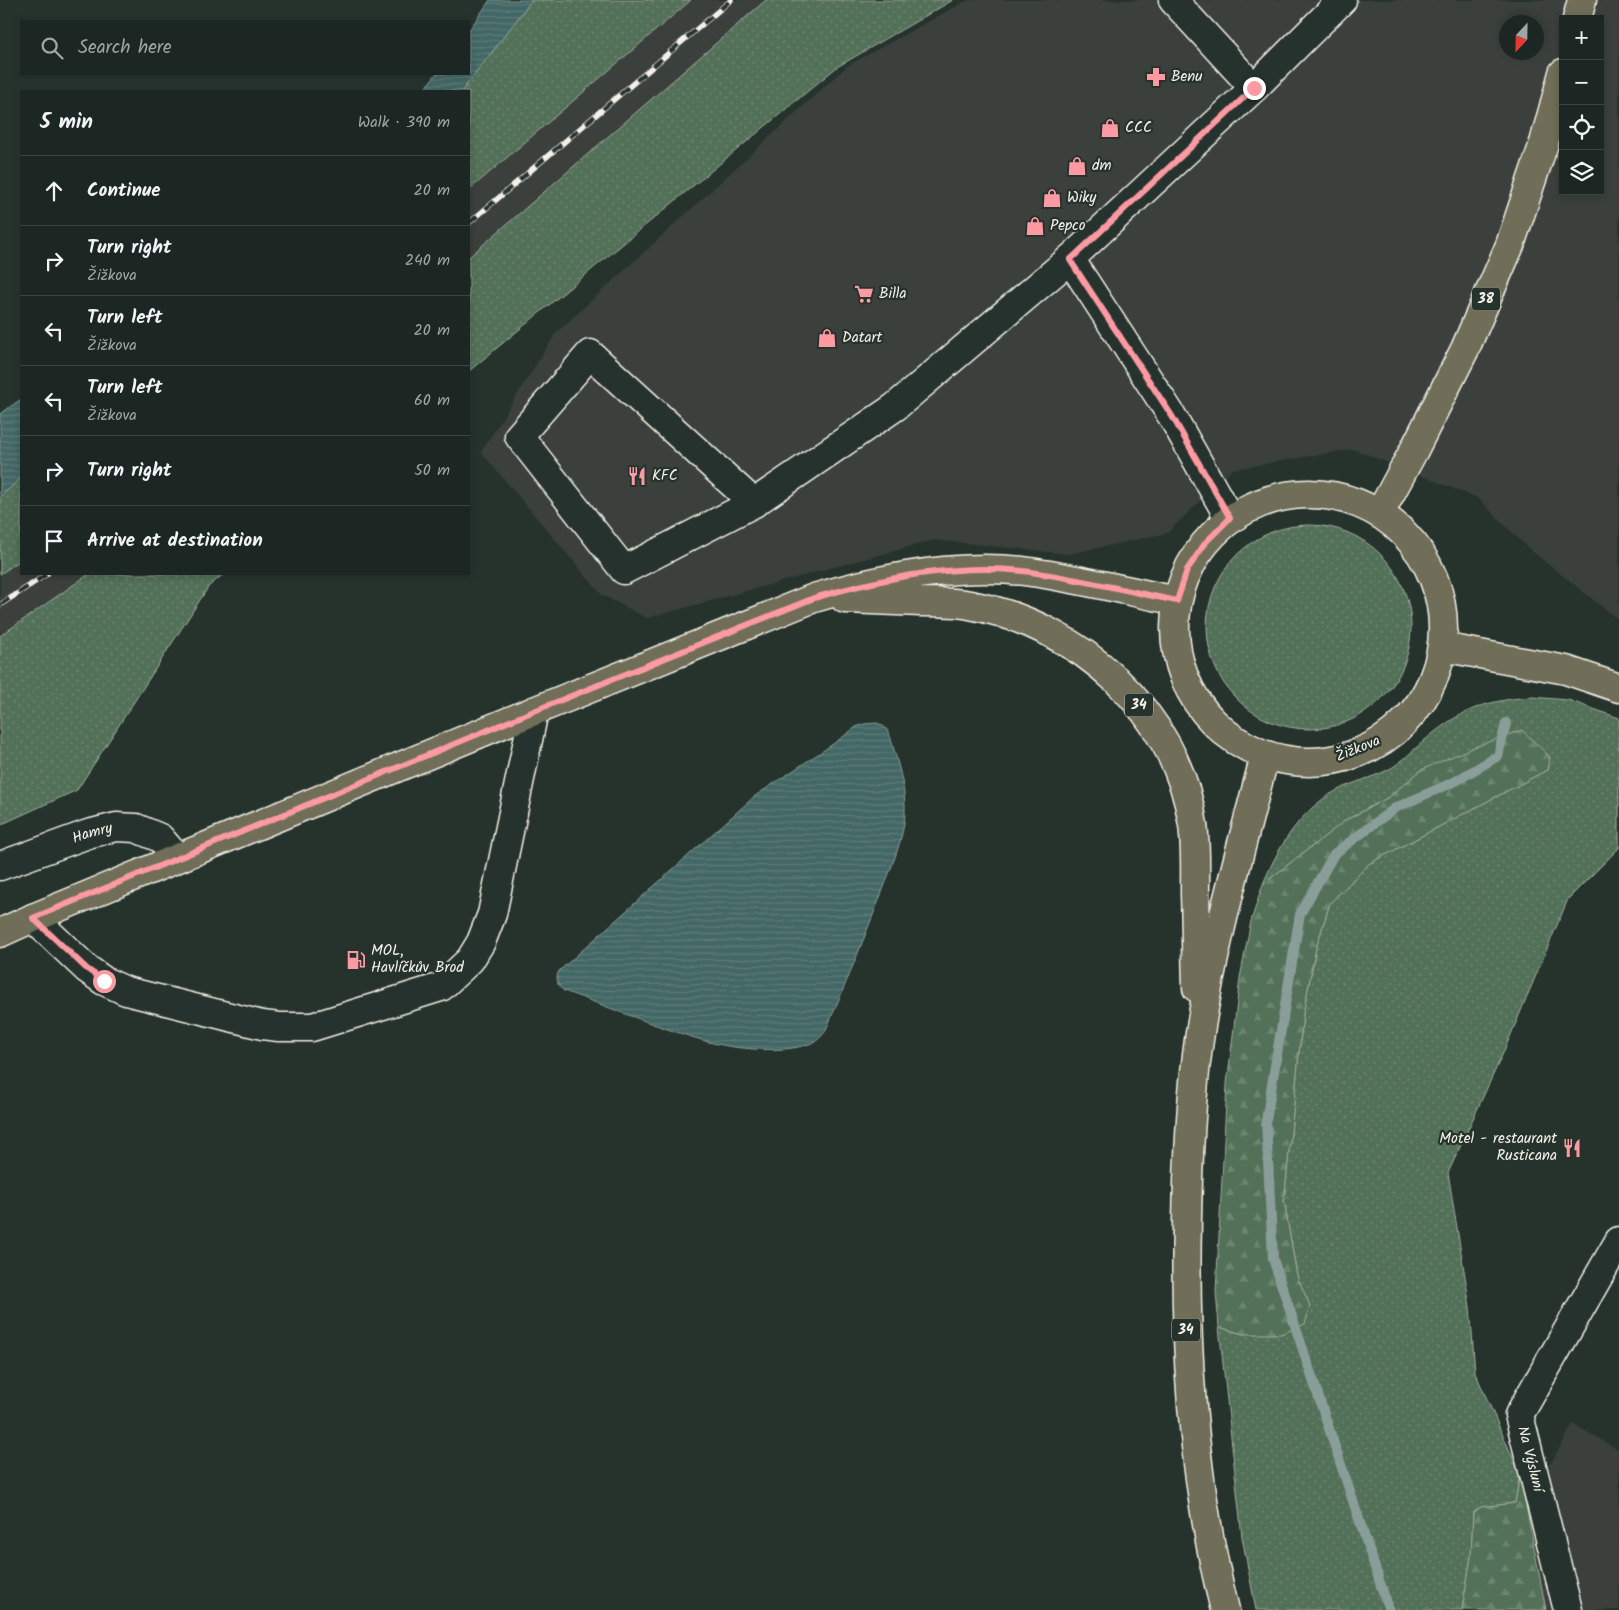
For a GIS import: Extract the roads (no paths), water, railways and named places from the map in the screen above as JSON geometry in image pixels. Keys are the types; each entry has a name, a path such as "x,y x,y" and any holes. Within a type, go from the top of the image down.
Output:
{"main road":[{"path":"1578,15 1582,0"},
{"name":"38","path":"1380,513 1465,349 1510,244 1544,143 1559,88"},
{"name":"Žižkova","path":"1288,494 1320,494 1351,500 1380,513 1410,538 1431,571 1442,608 1442,647 1436,672 1425,696 1410,717 1390,735 1368,748 1343,758 1317,762 1291,761 1265,755 1240,743 1218,726 1200,706 1186,682 1178,656 1174,628 1177,601 1187,570 1206,542 1230,518 1258,503 1288,494"},
{"path":"814,598 851,587 900,577 946,571 982,569 1030,572 1177,601"},
{"name":"34","path":"0,933 534,711 814,598 968,604 1020,618 1043,628 1073,645 1116,679 1149,716 1179,769 1193,826 1195,855 1198,1048"},
{"path":"1442,647 1566,670 1619,688"},
{"name":"34","path":"1225,1610 1202,1500 1194,1435 1186,1331 1187,1187 1191,1116 1198,1048 1216,950 1265,755"}],"street":[{"path":"1173,0 1254,88"},
{"path":"754,503 590,354 519,436 624,570 754,503 895,407 1070,260 1254,88 1342,0"},
{"path":"1070,260 1172,416 1230,518"},
{"path":"33,918 87,969 104,981 126,991 262,1025 312,1027 441,987 470,960 481,942 492,914 534,711"},
{"name":"Hamry","path":"0,866 88,834 116,827 136,828 160,838 177,858"},
{"name":"Na Výsluní","path":"1568,1610 1519,1415 1619,1240"}],"water":[{"path":"490,0 532,0 463,90 424,90 435,75 470,75 470,29"},
{"path":"20,400 20,479 0,497 0,414"},
{"path":"877,723 884,727 892,742 904,790 904,823 897,851 884,887 848,978 825,1032 817,1040 803,1046 775,1050 717,1044 652,1024 564,991 560,987 557,982 559,971 755,796 856,727"}],"waterway":[{"path":"1389,1610 1273,1259 1266,1121 1300,914 1334,854 1395,808 1456,781 1498,756 1506,723"}],"railway":[{"path":"470,222 731,0"},
{"path":"0,605 45,575"}],"place":[{"name":"Benu","path":"1156,77"},
{"name":"CCC","path":"1110,128"},
{"name":"dm","path":"1077,166"},
{"name":"Wiky","path":"1052,198"},
{"name":"Pepco","path":"1035,226"},
{"name":"Billa","path":"864,294"},
{"name":"Datart","path":"827,338"},
{"name":"KFC","path":"637,476"},
{"name":"MOL, Havlíčkův Brod","path":"356,960"},
{"name":"Motel - restaurant Rusticana","path":"1572,1148"}]}
